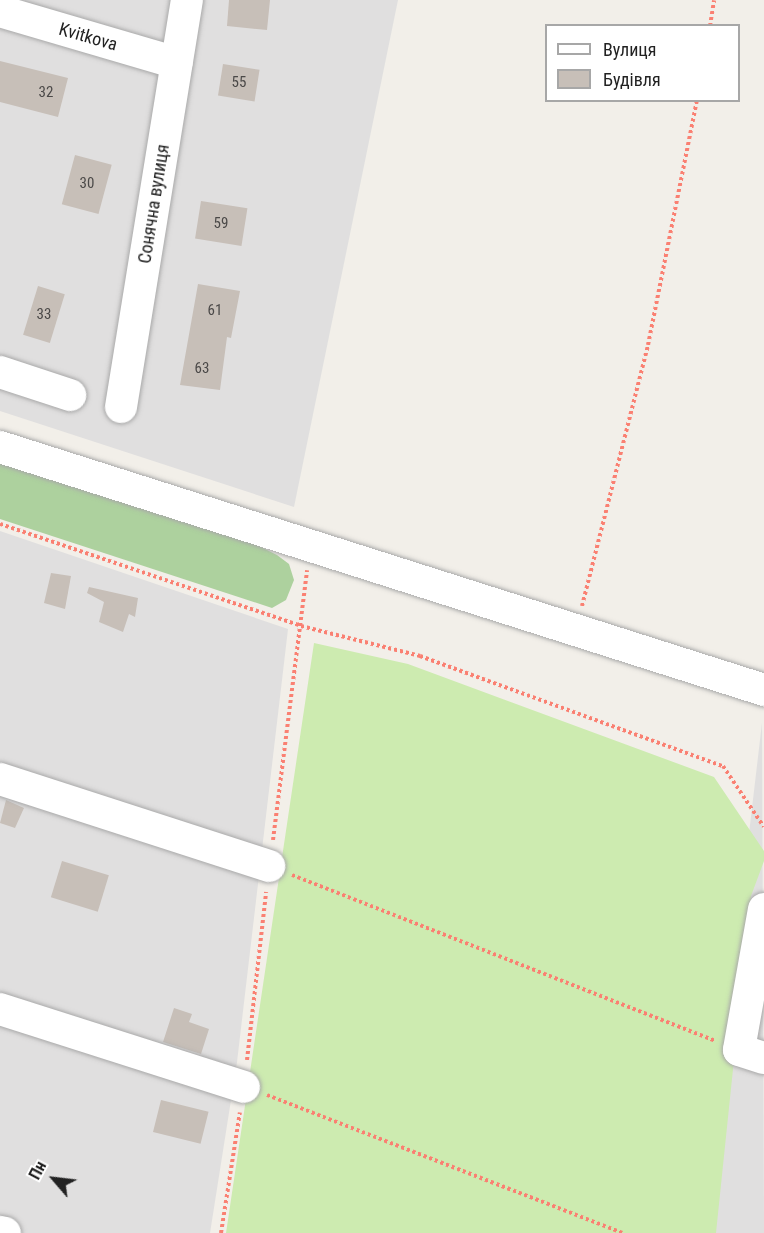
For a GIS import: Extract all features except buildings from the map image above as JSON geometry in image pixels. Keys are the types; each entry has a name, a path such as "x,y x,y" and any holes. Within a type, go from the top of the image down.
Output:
{"street":[{"name":"Сонячна вулиця","path":"121,407 187,0"},
{"name":"Kvitkova","path":"0,11 177,63"},
{"path":"0,372 70,395"},
{"path":"0,447 764,690"},
{"path":"0,779 269,866"},
{"path":"752,1054 764,909"},
{"path":"0,1009 244,1086"},
{"path":"0,1232 4,1233"}],"path":[{"path":"710,24 714,0"},
{"path":"575,628 648,345 697,102"},
{"path":"0,524 301,626 420,656 723,766 764,827"},
{"path":"269,866 752,1054"},
{"path":"244,1086 622,1233"}],"shaded area":[{"path":"0,0 398,0 294,507 0,411"},
{"path":"0,531 288,629 237,1062 210,1233 0,1233"},
{"path":"762,723 764,1233 702,1233"}],"green space":[{"path":"0,460 245,539 277,555 289,564 294,580 286,600 272,608 0,519"},
{"path":"314,643 408,664 714,777 764,851 764,861 751,896 716,1233 226,1233"}]}
